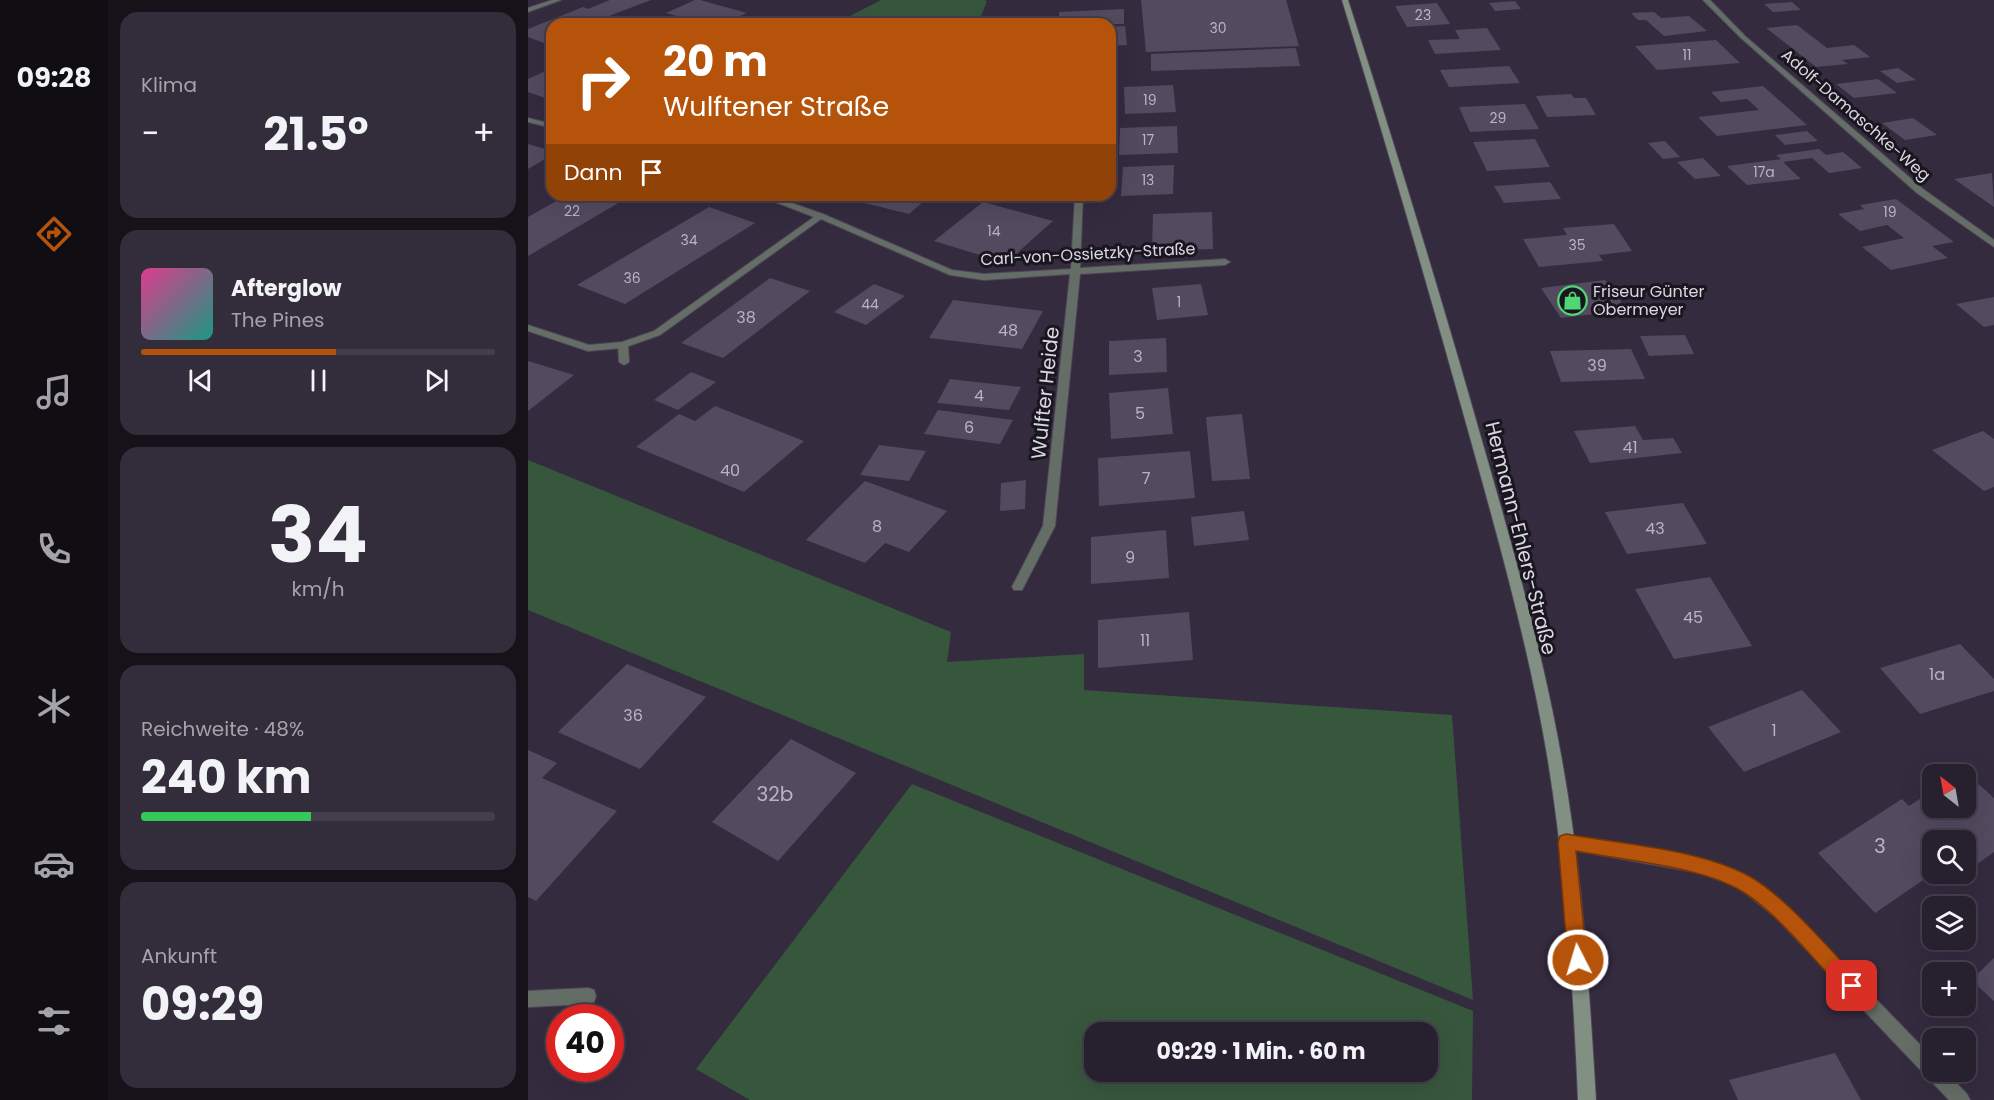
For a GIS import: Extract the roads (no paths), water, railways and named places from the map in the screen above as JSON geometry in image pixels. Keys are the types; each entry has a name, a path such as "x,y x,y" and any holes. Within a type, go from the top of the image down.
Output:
{"street":[{"path":"528,10 558,0"},
{"name":"Hermann-Ehlers-Straße","path":"1345,0 1424,254 1513,568 1554,755 1566,842 1582,1008 1587,1100"},
{"name":"Adolf-Damaschke-Weg","path":"1706,0 1743,37 1920,191 1994,244"},
{"path":"528,120 546,124"},
{"name":"Carl-von-Ossietzky-Straße","path":"779,201 820,216 950,272 984,277 1225,262"},
{"name":"Wulfter Heide","path":"1018,587 1049,526 1075,273 1079,201"},
{"path":"528,328 588,348 623,345 657,333 820,216"},
{"path":"623,345 624,362"},
{"path":"1566,842 1700,866 1743,882 1781,912 1922,1059"},
{"path":"528,999 588,996"},
{"path":"1944,1082 1961,1100"}],"place":[{"name":"Friseur Günter Obermeyer","path":"1572,300"}]}
